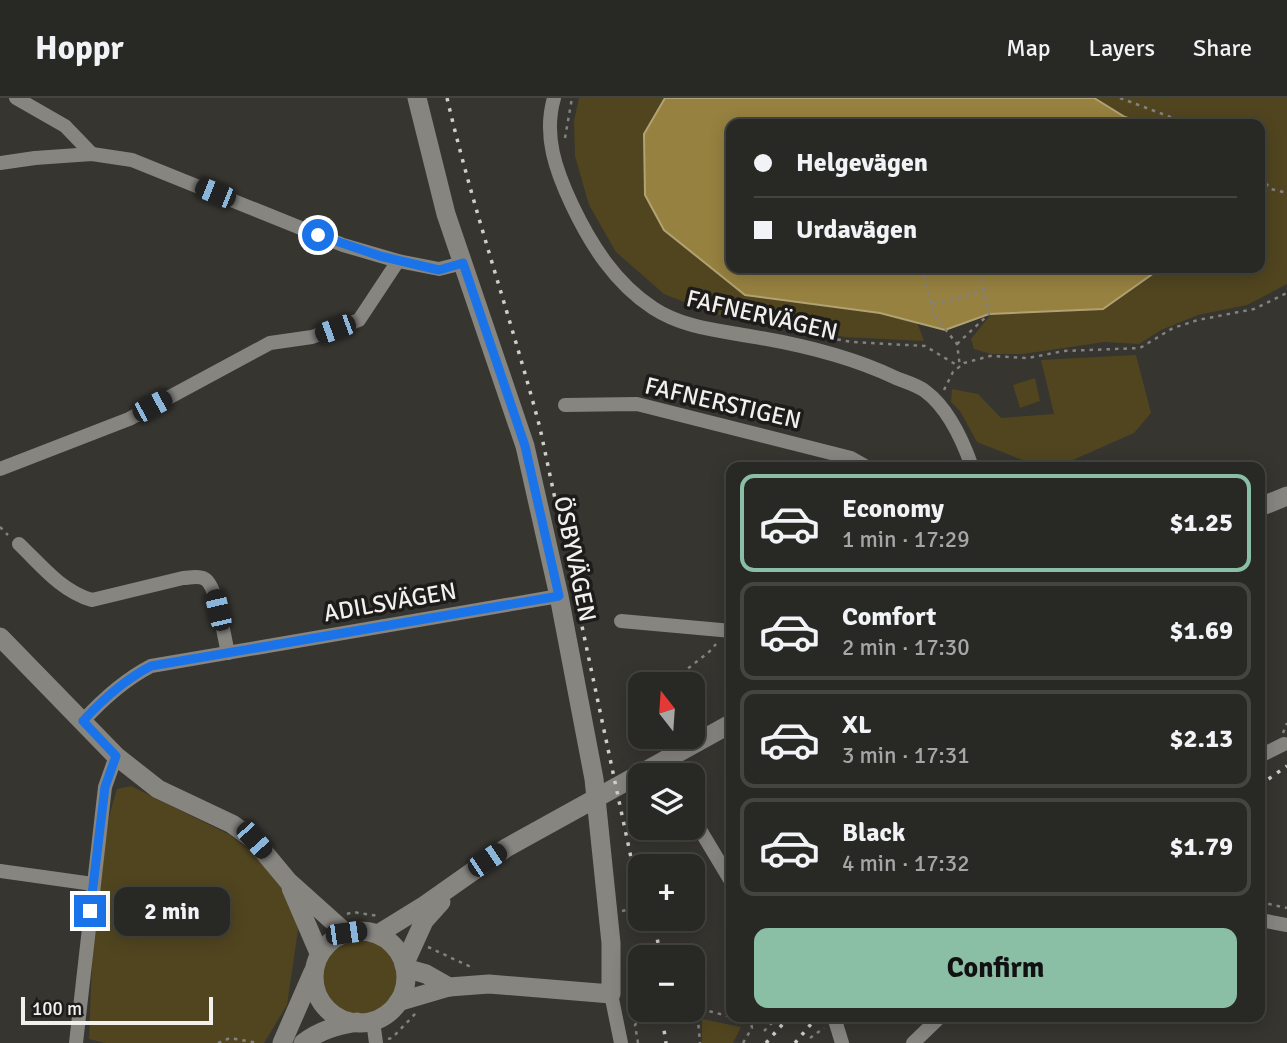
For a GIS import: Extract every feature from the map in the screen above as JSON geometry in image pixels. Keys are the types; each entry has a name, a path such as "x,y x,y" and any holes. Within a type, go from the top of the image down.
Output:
{"street":[{"path":"16,98 65,126 92,154"},
{"name":"ÖSBYVÄGEN","path":"417,98 446,214 525,446 559,596 594,779 611,943 611,994 621,1043"},
{"name":"FAFNERVÄGEN","path":"554,98 550,142 552,158 589,241 617,278 653,308 688,325 781,341 869,365 924,390 936,402 959,436 970,462"},
{"path":"0,163 92,154 132,160 343,245 439,270 463,263"},
{"path":"0,469 129,419 270,343 312,337 359,320 398,261"},
{"name":"FAFNERSTIGEN","path":"565,405 637,404 858,462"},
{"path":"1265,504 1287,496"},
{"path":"19,544 61,584 78,596 92,600 183,578 197,576 207,580 213,589 228,653"},
{"name":"ADILSVÄGEN","path":"83,721 102,700 134,675 151,666 559,596"},
{"path":"621,621 726,631"},
{"path":"0,637 116,756 158,789 232,824 254,840 288,881 346,933"},
{"path":"674,763 726,727"},
{"path":"1265,754 1284,744"},
{"path":"76,1043 105,787 116,756"},
{"path":"378,934 425,905 506,848 628,787"},
{"path":"705,838 726,873"},
{"path":"0,871 93,884"},
{"path":"404,966 424,921 459,879"},
{"path":"288,881 316,962 315,985 320,1000 330,1012 344,1020 365,1022"},
{"path":"1265,921 1287,925"},
{"path":"282,1043 316,962 331,942 346,933 363,931 378,934 393,945 404,966 404,990 387,1014 365,1022 334,1026 303,1043"},
{"path":"404,966 449,986"},
{"path":"398,1002 449,986 489,984 611,994"},
{"path":"365,1022 376,1042"},
{"path":"836,1022 842,1043"},
{"path":"913,1043 935,1022"}],"path":[{"path":"565,141 572,98"},
{"path":"1120,98 1176,119"},
{"path":"1265,182 1271,189 1287,193"},
{"path":"957,344 989,314 980,273"},
{"path":"924,275 934,315 957,344 960,367"},
{"path":"932,304 984,291"},
{"path":"936,402 953,372 964,363 990,356 1028,358 1064,351 1140,348 1173,328 1254,309 1287,293"},
{"path":"828,338 925,346 960,367"},
{"path":"683,672 709,652 726,633"},
{"path":"1265,903 1287,908"},
{"path":"416,940 477,970"},
{"path":"376,1042 392,1038 409,1022 420,1009 422,995"},
{"path":"705,1010 726,1016"},
{"path":"636,1022 638,1043"},
{"path":"697,1022 700,1043"},
{"path":"743,1043 752,1028 751,1022"},
{"path":"764,1031 773,1022"},
{"path":"218,1043 230,1038 258,1043"}],"shaded area":[{"path":"579,98 665,98 644,135 645,195 745,295 880,313 917,322 924,341 845,337 731,318 664,294 616,252 589,205 575,156 574,121"},
{"path":"665,98 1094,98 1132,119 726,119 726,273 1154,273 1103,309 989,314 945,330 880,313 745,295 664,230 645,195 644,134"},
{"path":"1094,98 1287,98 1287,284 1247,305 1198,315 1161,330 1139,344 1104,342 1023,354 991,354 974,349 971,339 992,313 1103,309 1154,273 1265,273 1265,119 1125,117"},
{"path":"1136,355 1151,413 1134,433 1068,462 1027,462 977,442 960,411 951,402 952,389 978,394 1001,418 1054,414 1041,360"},
{"path":"1035,378 1040,401 1020,408 1013,385"},
{"path":"131,786 230,835 267,863 294,905 298,930 287,1005 264,1043 105,1043 89,1039 95,913 103,850 117,789"},
{"path":"361,938 376,941 388,949 396,961 399,976 396,991 388,1003 376,1011 361,1014 346,1011 334,1003 326,991 323,976 326,961 334,949 346,941"},
{"path":"705,1020 741,1027 733,1043 702,1043 702,1022"}],"railway":[{"path":"447,98 468,181 540,428 630,854"},
{"path":"1265,781 1287,766"},
{"path":"656,931 658,945"},
{"path":"663,1022 666,1043"},
{"path":"766,1043 785,1022"},
{"path":"795,1043 813,1022"}],"route":[{"path":"90,911 105,787 116,756 83,721 102,700 134,675 151,666 559,596 525,446 463,263 439,270 380,256 318,235"}]}
